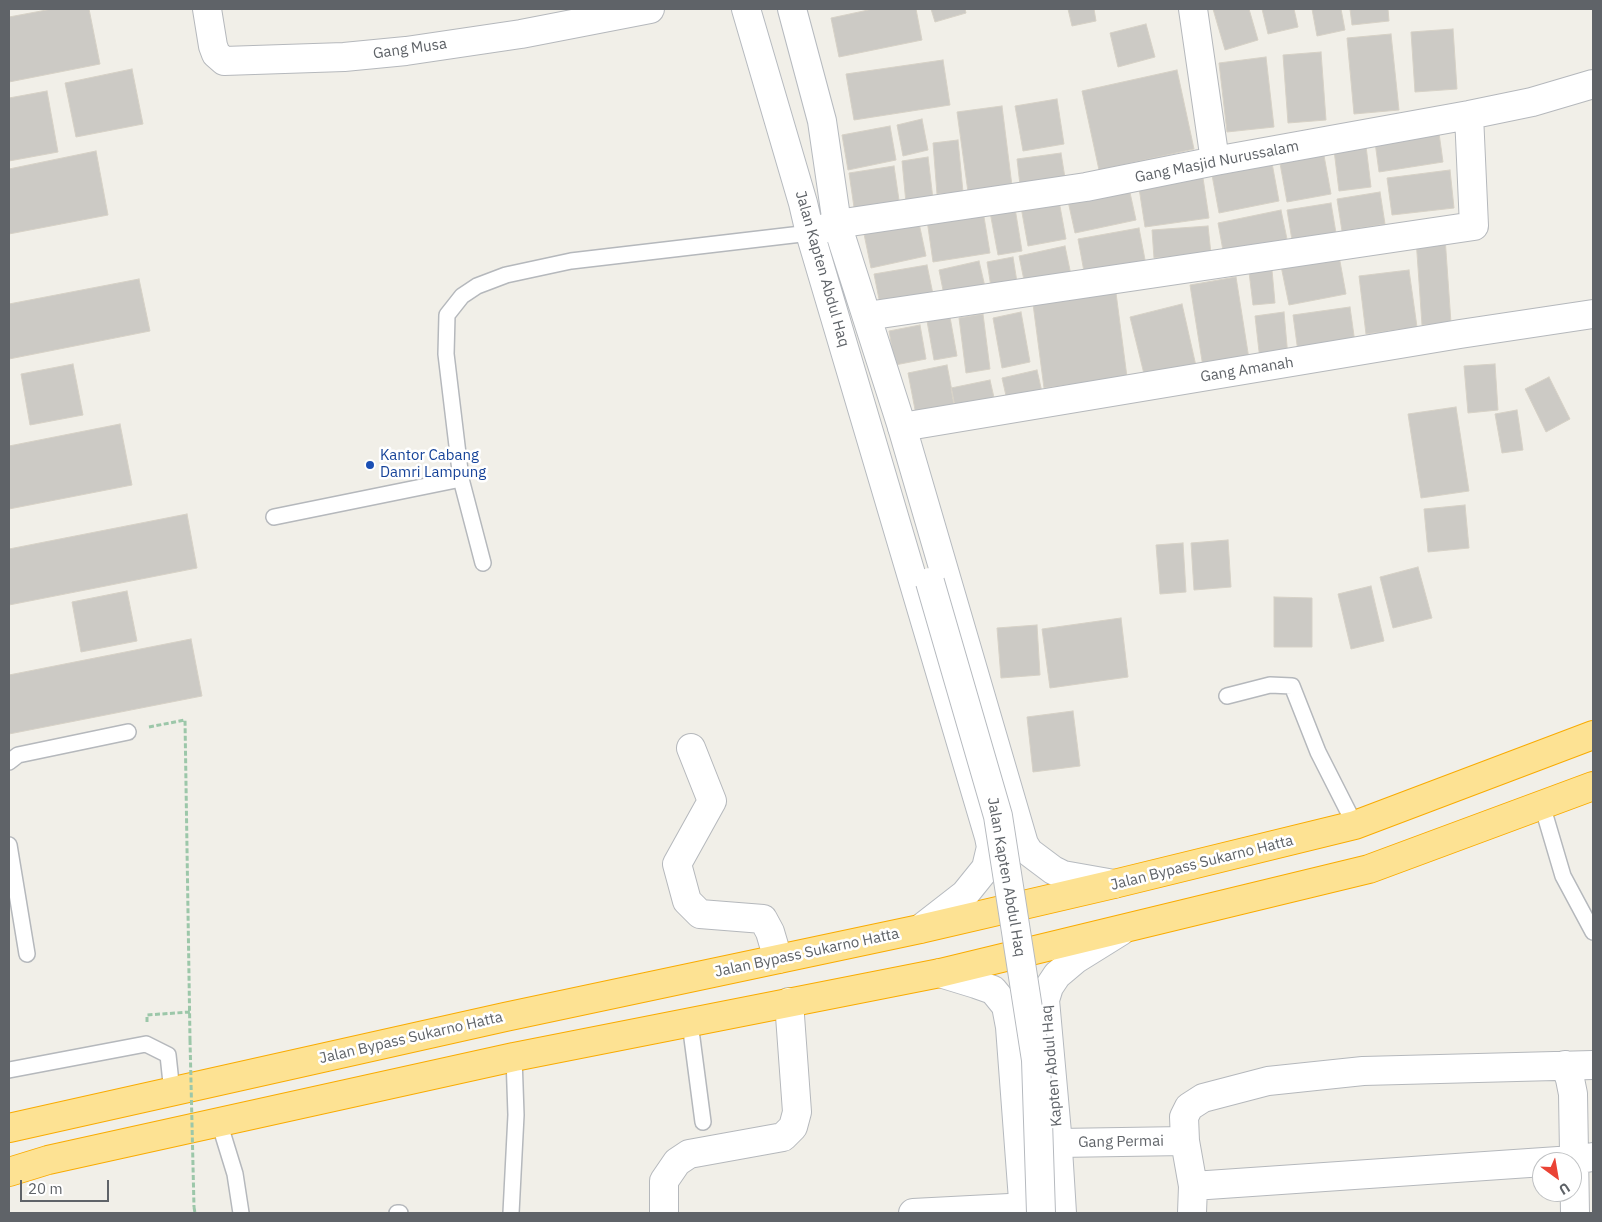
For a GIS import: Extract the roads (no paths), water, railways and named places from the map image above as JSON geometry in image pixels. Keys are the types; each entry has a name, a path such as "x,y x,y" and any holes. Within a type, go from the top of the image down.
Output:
{"highway":[{"name":"Jalan Bypass Sukarno Hatta","path":"9,1128 505,1017 920,929 1355,825 1593,735"},
{"path":"9,1172 48,1160 514,1056 940,973 1369,869 1593,786"},
{"path":"505,1017 514,1056"}],"street":[{"name":"Gang Musa","path":"207,9 213,46 216,54 224,60 344,57 406,51 521,34 650,9"},
{"name":"Jalan Kapten Abdul Haq","path":"746,9 803,203 810,233 985,821 991,847 986,868 965,894 920,929"},
{"name":"Jalan Kapten Abdul Haq","path":"792,9 822,120 837,224 902,428 1024,844 1029,852 1053,870 1063,874 1114,884"},
{"path":"1193,9 1215,162"},
{"name":"Gang Masjid Nurussalam","path":"810,233 837,224 1086,187 1469,116 1532,102 1593,84"},
{"path":"867,316 1474,226 1469,116"},
{"name":"Gang Amanah","path":"902,428 1460,334 1593,314"},
{"name":"Jalan Kapten Abdul Haq","path":"929,518 921,550 998,816 1036,1060 1043,1210"},
{"path":"899,530 921,550"},
{"path":"690,748 712,800 676,864 688,900 700,914 763,919 770,932 778,959"},
{"path":"985,821 994,830 1004,830 1012,825 1014,811"},
{"name":"Kapten Abdul Haq","path":"1043,1210 1058,1143 1045,1000 1049,987 1057,975 1076,958 1126,928"},
{"path":"913,1213 1043,1210 1006,1006 993,990 940,973"},
{"path":"664,1213 664,1181 676,1162 689,1154 783,1137 793,1126 797,1112 789,1002"},
{"path":"1010,1027 1014,1012 1028,1006 1038,1009 1047,1021"},
{"path":"1192,1213 1193,1186 1185,1141 1184,1117 1190,1107 1203,1098 1268,1081 1363,1071 1593,1065"},
{"path":"1565,1066 1573,1094 1583,1158 1575,1213"},
{"name":"Gang Permai","path":"1058,1143 1185,1141"},
{"path":"1193,1186 1583,1158"}],"lane":[{"path":"483,563 461,479 446,354 447,315 462,296 477,286 506,275 571,261 810,233"},
{"path":"274,517 461,479"},
{"path":"1227,696 1270,685 1292,686 1318,752 1355,825"},
{"path":"9,762 18,755 128,732"},
{"path":"1542,805 1563,876 1593,932"},
{"path":"9,845 27,954"},
{"path":"690,1022 703,1122"},
{"path":"9,1070 146,1044 168,1055 172,1092"},
{"path":"511,1213 516,1115 514,1056"},
{"path":"220,1122 235,1174 240,1213"}],"place":[{"name":"Kantor Cabang Damri Lampung","path":"370,465"}]}
